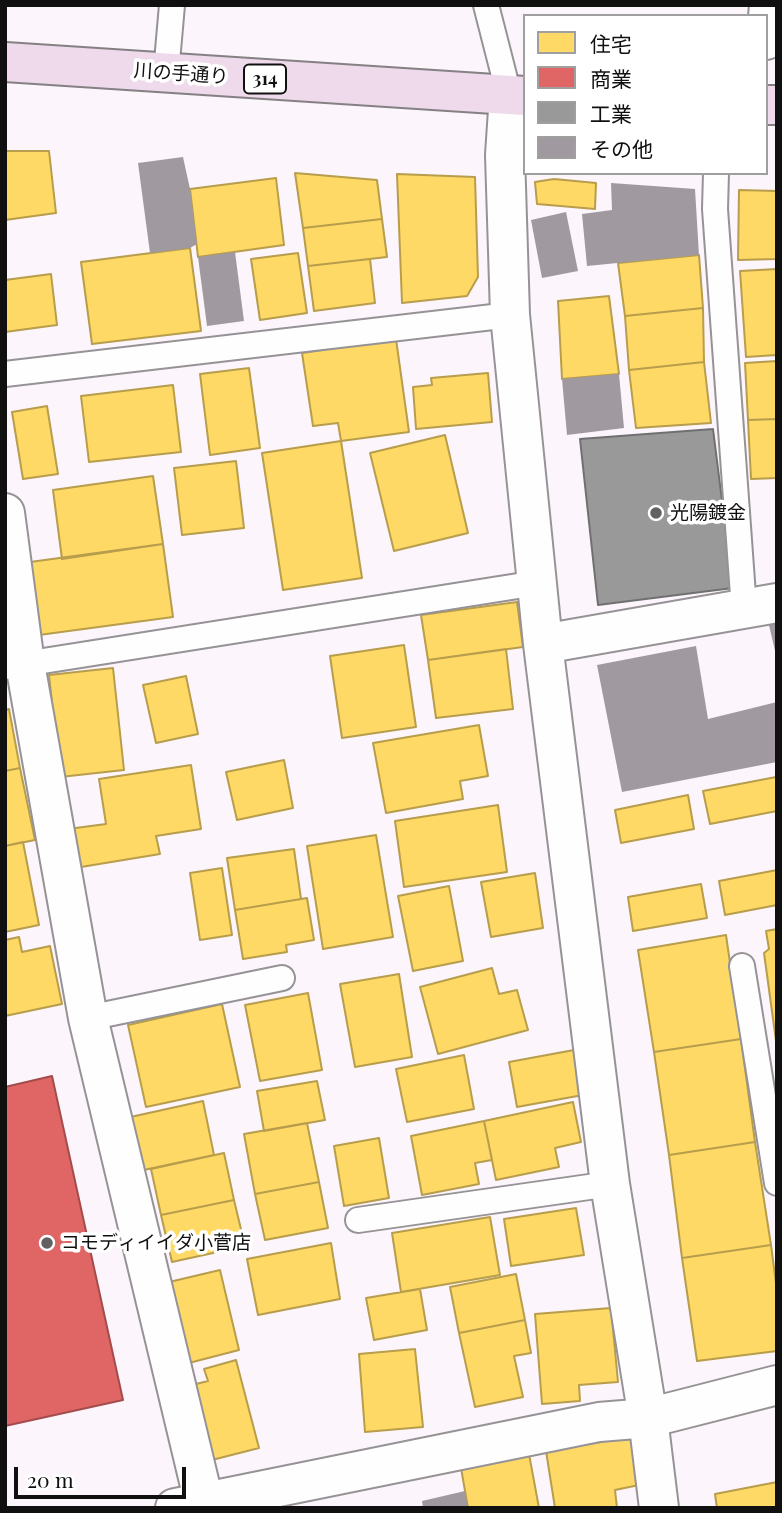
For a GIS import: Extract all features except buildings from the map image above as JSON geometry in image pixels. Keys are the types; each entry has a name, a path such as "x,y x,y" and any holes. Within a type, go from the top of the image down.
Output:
{"main road":[{"name":"川の手通り","path":"5,62 517,95"}],"street":[{"path":"517,95 505,155 510,315 543,645 610,1184 648,1418 659,1508"},
{"path":"5,513 15,666 190,1505 598,1422 648,1418 777,1385"},
{"path":"543,645 760,606"}],"lane":[{"path":"166,73 172,5"},
{"path":"486,5 517,95"},
{"path":"716,175 715,209 760,606"},
{"path":"5,374 510,315"},
{"path":"15,666 537,583"},
{"path":"742,966 777,1183"},
{"path":"88,1018 282,978"},
{"path":"358,1220 610,1184"}],"place":[{"name":"光陽鍍金","path":"656,513"},
{"name":"コモディイイダ小菅店","path":"47,1243"}]}
